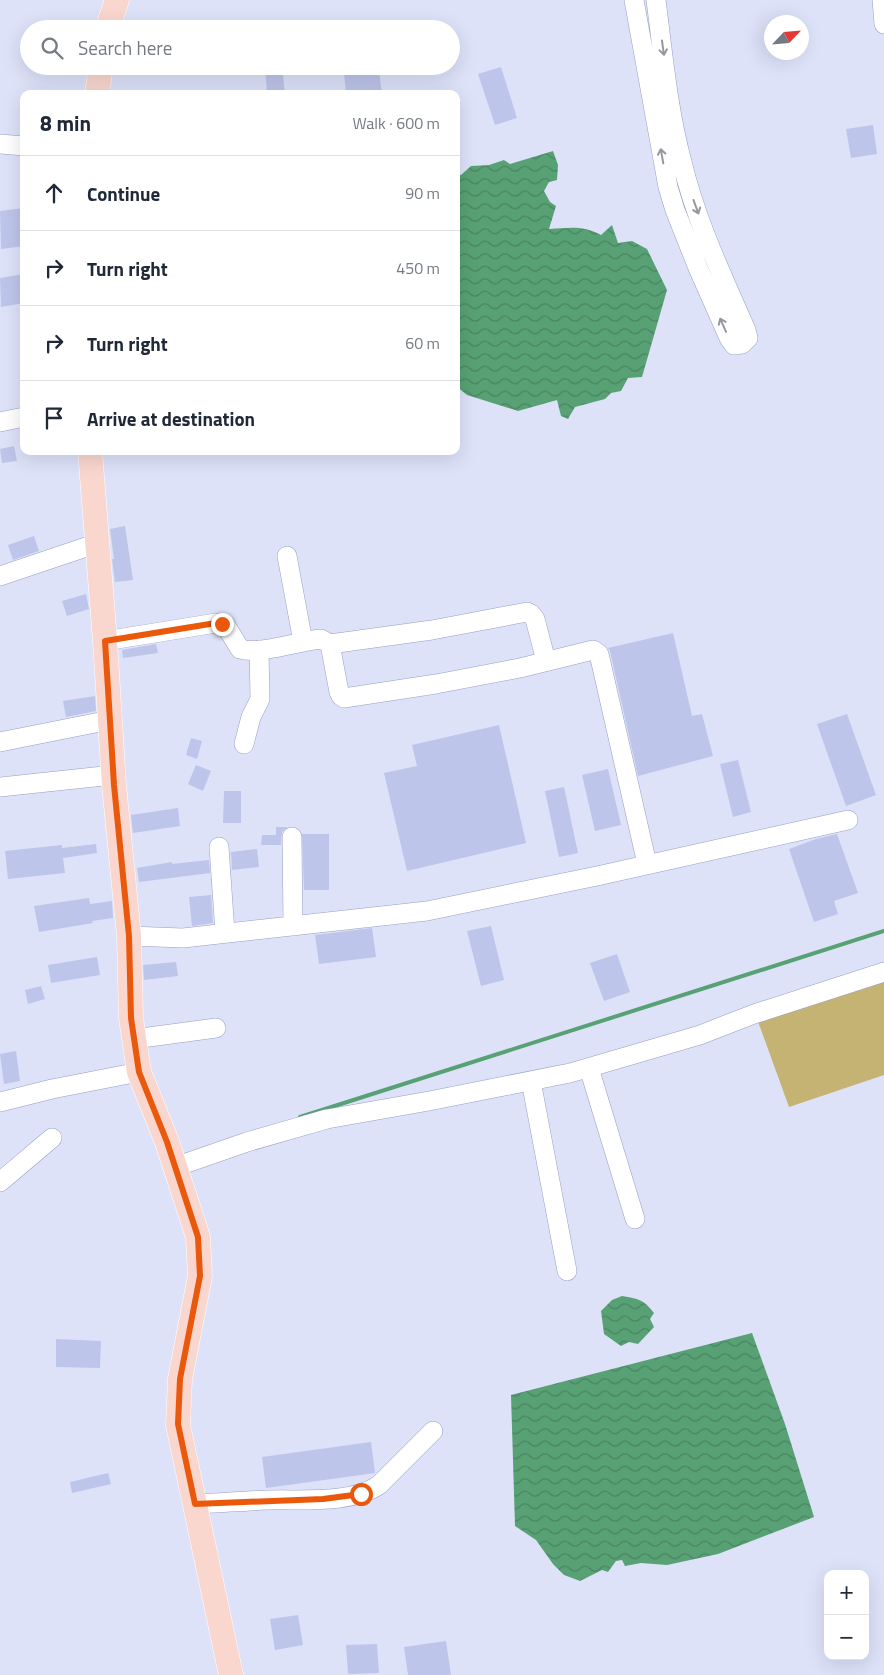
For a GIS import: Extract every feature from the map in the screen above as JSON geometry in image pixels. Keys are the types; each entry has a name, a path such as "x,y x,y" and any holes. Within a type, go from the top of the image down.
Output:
{"main road":[{"path":"110,20 116,0"},
{"path":"98,90 100,75"},
{"path":"90,455 113,775 129,936 131,1018 139,1072 175,1167 198,1237 200,1276 180,1379 178,1424 230,1675"}],"street":[{"path":"634,0 664,168 674,210 729,338 734,345 742,344 748,338 746,330 712,253 690,192 682,162 656,0"},
{"path":"882,0 884,24"},
{"path":"0,144 20,146"},
{"path":"0,422 20,418"},
{"path":"0,576 98,543"},
{"path":"286,556 302,642"},
{"path":"105,641 216,623 226,626 240,649 259,650 321,639 330,644 432,630 527,612 535,619 546,661"},
{"path":"330,644 340,696 344,698 436,684 593,650 599,654 648,864"},
{"path":"244,744 252,714 260,699 259,650"},
{"path":"0,742 110,720"},
{"path":"0,788 113,775"},
{"path":"129,936 183,938 427,911 848,820"},
{"path":"292,837 293,926"},
{"path":"219,847 224,933"},
{"path":"175,1167 247,1142 326,1118 429,1101 589,1068 700,1035 754,1014 884,972"},
{"path":"134,1038 216,1028"},
{"path":"589,1068 635,1219"},
{"path":"0,1102 52,1089 139,1072"},
{"path":"532,1081 567,1271"},
{"path":"0,1182 52,1138"},
{"path":"195,1504 323,1499 371,1491 379,1486 433,1431"}],"shaded area":[{"path":"884,974 884,1075 789,1107 756,1016"}],"water":[{"path":"553,151 558,165 557,180 549,182 544,191 550,202 556,206 549,229 582,228 601,235 612,225 618,243 632,241 647,249 667,290 642,377 628,378 621,391 611,393 605,399 575,407 568,419 561,416 557,400 518,411 467,395 460,389 460,175 471,166 489,165 504,160 510,164"},
{"path":"622,1296 640,1300 654,1313 650,1319 654,1327 638,1344 629,1342 621,1346 604,1334 601,1311 612,1300"},
{"path":"752,1333 785,1424 814,1517 718,1554 667,1565 641,1563 625,1566 622,1560 616,1561 608,1572 602,1570 580,1581 564,1575 553,1564 536,1540 515,1526 511,1395"}],"building":[{"path":"501,67 517,118 495,125 478,74"},
{"path":"266,75 283,75 285,90 267,90"},
{"path":"344,75 380,75 382,90 346,90"},
{"path":"873,125 877,154 851,158 846,129"},
{"path":"20,208 20,247 1,249 0,211"},
{"path":"20,275 20,304 1,307 0,278"},
{"path":"14,446 17,461 2,463 0,449"},
{"path":"125,526 133,580 115,582 110,529"},
{"path":"34,536 39,551 13,560 8,545"},
{"path":"86,594 89,609 67,616 62,601"},
{"path":"673,633 692,716 702,714 713,756 638,776 608,648"},
{"path":"156,644 158,653 123,658 122,650"},
{"path":"95,696 96,711 66,717 63,701"},
{"path":"847,714 876,795 846,806 817,724"},
{"path":"499,725 526,843 407,871 384,773 417,766 412,745"},
{"path":"191,738 202,741 197,759 186,755"},
{"path":"738,760 751,812 733,817 720,764"},
{"path":"196,765 211,771 203,791 188,784"},
{"path":"608,769 621,825 595,831 582,775"},
{"path":"564,787 578,853 559,857 545,791"},
{"path":"224,791 241,791 241,823 223,823"},
{"path":"178,808 180,826 133,833 131,815"},
{"path":"276,827 288,827 282,832 281,845 261,845 262,835 276,835"},
{"path":"302,834 329,834 329,890 304,890"},
{"path":"837,834 858,893 834,901 838,914 814,922 789,849"},
{"path":"96,844 97,853 63,858 65,873 8,879 5,851 62,845 62,848"},
{"path":"257,849 259,867 232,870 231,852"},
{"path":"209,860 210,873 139,882 137,868 172,862 172,864"},
{"path":"211,895 213,923 192,926 189,897"},
{"path":"89,898 90,904 112,901 113,918 39,932 34,906"},
{"path":"491,926 504,980 481,986 467,931"},
{"path":"372,928 376,957 319,964 315,935"},
{"path":"617,954 630,992 604,1001 590,963"},
{"path":"97,957 100,975 51,983 48,965"},
{"path":"176,962 178,976 144,980 143,965"},
{"path":"41,986 45,999 28,1004 25,990"},
{"path":"16,1051 20,1081 4,1084 0,1054"},
{"path":"56,1339 101,1341 100,1368 56,1367"},
{"path":"371,1442 375,1473 266,1488 262,1457"},
{"path":"108,1473 111,1484 72,1493 70,1482"},
{"path":"298,1615 303,1645 275,1650 270,1619"},
{"path":"446,1641 451,1675 408,1675 404,1647"},
{"path":"377,1644 379,1673 348,1674 346,1645"}],"waterway":[{"path":"300,1117 884,931"}],"route":[{"path":"222,624 216,623 105,641 114,785 129,936 131,1018 139,1072 167,1142 198,1237 200,1276 180,1379 178,1424 195,1504 323,1499 361,1494"}]}
